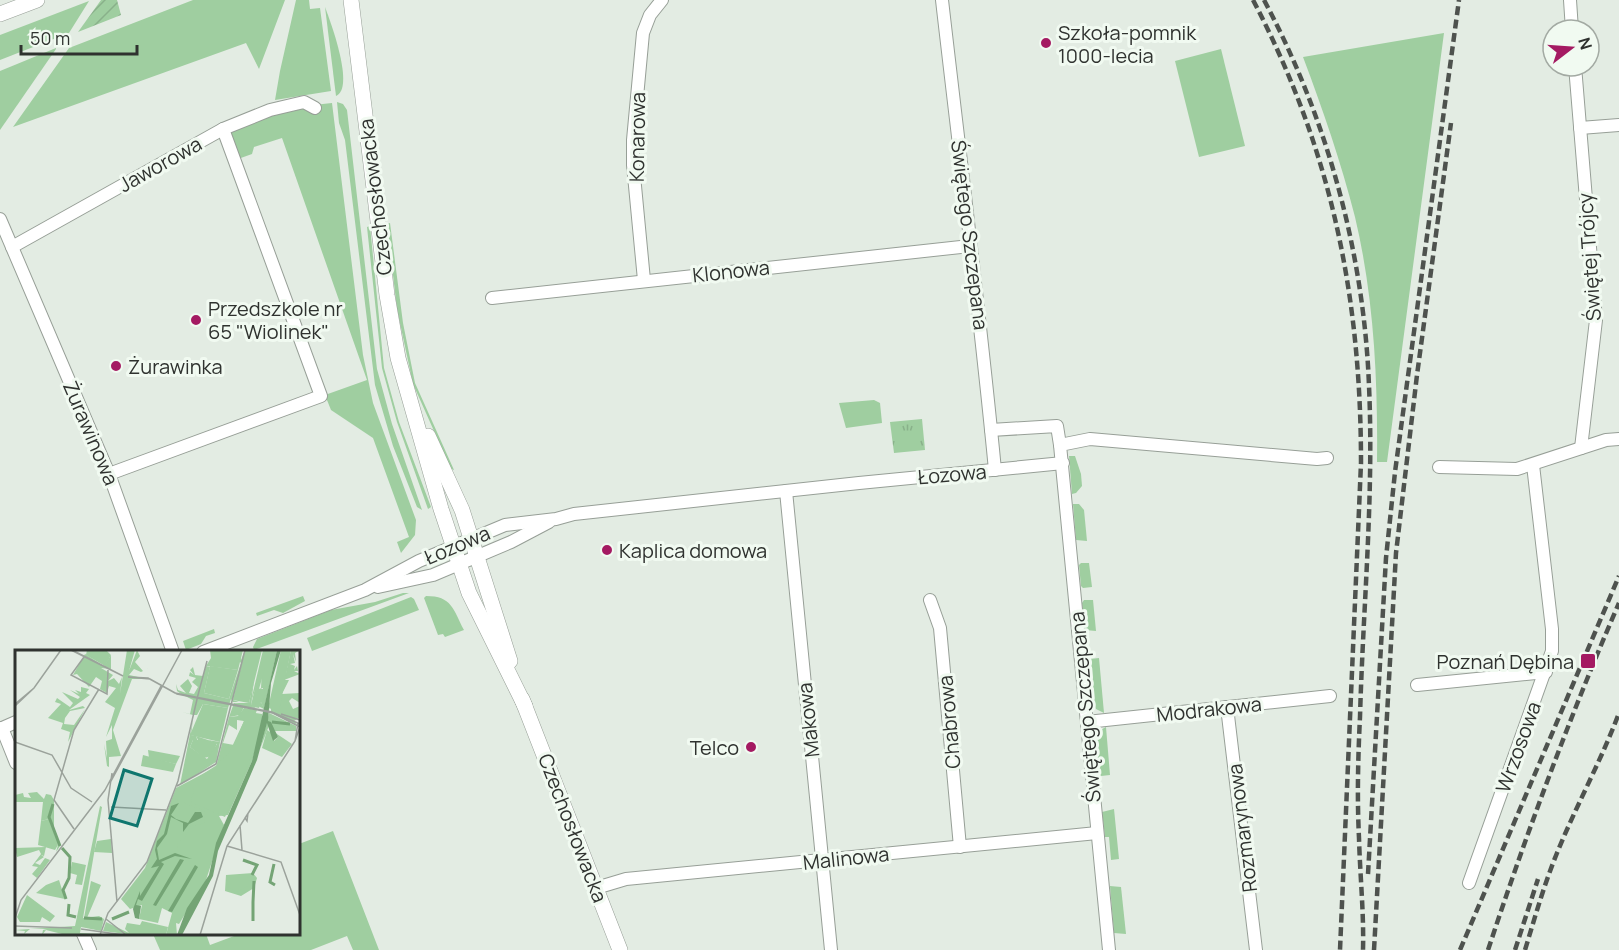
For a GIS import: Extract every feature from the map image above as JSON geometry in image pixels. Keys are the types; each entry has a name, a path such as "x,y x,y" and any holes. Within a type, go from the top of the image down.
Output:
{"street":[{"path":"0,14 37,0"},
{"name":"Czechosłowacka","path":"351,0 387,295 398,358 472,601 525,706"},
{"name":"Konarowa","path":"644,280 633,165 633,140 644,33 650,15 662,0"},
{"name":"Świętego Szczepana","path":"942,0 970,246 982,328 995,470"},
{"path":"1570,0 1571,18"},
{"name":"Świętej Trójcy","path":"1576,78 1596,320 1581,448"},
{"name":"Jaworowa","path":"12,247 222,129 281,107 304,102 315,108"},
{"path":"1580,128 1619,125"},
{"path":"109,474 321,396 222,129"},
{"name":"Żurawinowa","path":"0,219 109,474 173,650"},
{"name":"Klonowa","path":"492,298 970,246"},
{"name":"Czechosłowacka","path":"407,392 459,502 525,706 620,950"},
{"path":"991,430 1057,426 1063,463"},
{"path":"1060,445 1090,438 1317,459 1327,458"},
{"path":"1439,467 1509,470 1533,465 1606,440 1619,439"},
{"name":"Świętego Szczepana","path":"1063,463 1109,950"},
{"name":"Łozowa","path":"206,650 365,590 419,561 505,525 555,519 574,514 786,490 1063,463"},
{"name":"Wrzosowa","path":"1469,883 1546,672 1553,641 1533,465"},
{"name":"Makowa","path":"786,490 831,950"},
{"name":"Łozowa","path":"365,590 425,577 512,542 555,519"},
{"name":"Chabrowa","path":"930,600 940,628 960,847"},
{"path":"1417,685 1546,672"},
{"name":"Modrakowa","path":"1087,722 1330,696"},
{"name":"Rozmarynowa","path":"1227,707 1256,950"},
{"path":"15,722 1,728 15,762"},
{"name":"Malinowa","path":"596,888 619,880 1097,833"},
{"path":"84,935 90,950"}],"green space":[{"path":"101,0 117,0 121,15 78,32"},
{"path":"193,0 285,0 259,69 246,43 13,127 69,48"},
{"path":"296,0 309,0 310,9 320,8 331,91 275,100 280,71"},
{"path":"89,1 69,33 0,60 0,35"},
{"path":"325,7 340,54 342,69 341,91 336,96"},
{"path":"1444,33 1387,462 1377,462 1374,339 1367,278 1355,217 1338,156 1303,57"},
{"path":"56,49 0,130 0,71"},
{"path":"1221,49 1245,146 1199,157 1175,61"},
{"path":"337,102 343,104 347,110 377,369 392,424 422,510 417,507 393,446 375,385 345,140 339,123"},
{"path":"332,103 363,355 373,403 416,520 415,535 401,553 397,542 409,537 373,438 331,410 325,395 367,380 282,138 254,147 252,154 238,159 228,132 271,114 304,106"},
{"path":"390,223 403,323 415,383 454,470 451,469 413,384 397,309 387,224"},
{"path":"370,226 384,368 399,422 431,507 428,509 397,422 382,368 367,227"},
{"path":"874,400 880,403 882,423 846,428 839,403"},
{"path":"922,419 925,450 894,453 890,422"},
{"path":"1069,456 1075,456 1082,486 1072,494"},
{"path":"1073,504 1079,504 1084,510 1087,541 1076,540"},
{"path":"1089,563 1092,587 1083,588 1081,586 1079,565"},
{"path":"409,593 254,650 257,639 331,610 375,602"},
{"path":"303,596 305,601 283,613 274,610 257,616 256,613"},
{"path":"426,596 447,601 464,630 445,637 443,634 438,635 424,598"},
{"path":"411,597 419,610 312,651 307,638"},
{"path":"1084,600 1093,600 1096,631 1085,630 1082,603"},
{"path":"214,629 215,633 206,636 201,644 186,650 183,641"},
{"path":"1099,658 1104,713 1096,709 1092,701 1088,661"},
{"path":"1106,727 1110,775 1101,776 1095,748 1097,735"},
{"path":"1114,809 1119,859 1111,860 1109,837 1105,837 1102,812"},
{"path":"333,831 379,950 353,950 347,936 311,950 160,950 153,935 206,935 210,945 234,935 300,935 300,844"},
{"path":"1110,886 1121,887 1126,934 1114,933"}],"railway":[{"path":"1253,0 1280,56 1303,112 1321,168 1336,224 1355,341 1360,401 1361,463 1340,950"},
{"path":"1264,0 1306,91 1324,139 1350,237 1366,336 1370,469 1358,793 1363,950"},
{"path":"1368,874 1386,558 1395,472 1459,0"},
{"path":"1374,950 1396,553 1451,123"},
{"path":"1460,950 1619,576"},
{"path":"1488,950 1550,775 1619,603"},
{"path":"1525,950 1557,853 1619,713"},
{"path":"1515,950 1538,879"}],"place":[{"name":"Szkoła-pomnik 1000-lecia","path":"1046,43"},
{"name":"Przedszkole nr 65 \"Wiolinek\"","path":"196,320"},
{"name":"Żurawinka","path":"116,366"},
{"name":"Kaplica domowa","path":"607,550"},
{"name":"Poznań Dębina","path":"1588,661"},
{"name":"Telco","path":"751,747"}]}
